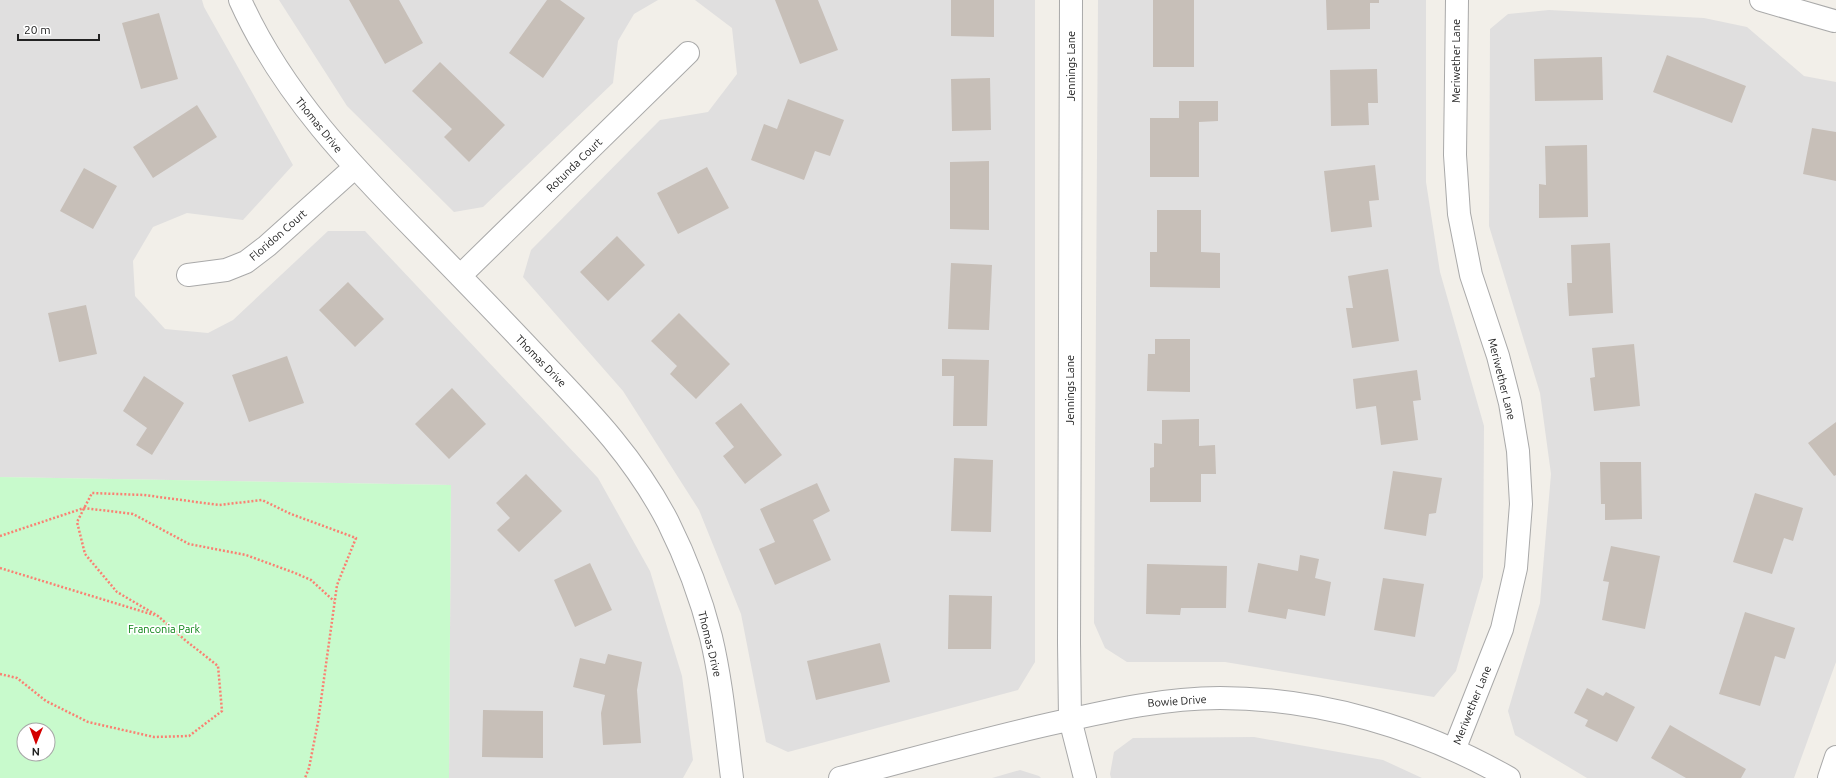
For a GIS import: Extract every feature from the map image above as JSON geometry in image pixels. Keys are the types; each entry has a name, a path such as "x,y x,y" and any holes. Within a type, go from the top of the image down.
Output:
{"street":[{"name":"Thomas Drive","path":"240,0 270,57 298,100 354,168 460,276 609,432 638,470 668,522 691,575 710,636 720,685 732,778"},
{"name":"Jennings Lane","path":"1071,0 1070,719 1085,778"},
{"name":"Meriwether Lane","path":"1454,750 1502,629 1516,568 1521,504 1518,451 1510,403 1498,356 1471,274 1459,214 1456,155 1457,0"},
{"path":"1761,0 1834,22"},
{"name":"Rotunda Court","path":"460,276 688,54"},
{"name":"Floridon Court","path":"188,275 221,271 246,262 267,246 354,168"},
{"name":"Bowie Drive","path":"840,778 1070,719 1142,704 1220,698 1268,700 1324,708 1370,719 1454,750 1509,778"},
{"path":"1829,778 1836,758"}],"path":[{"path":"0,674 17,678 46,701 88,722 154,737 189,736 222,711 218,666 158,616 117,592 85,554 77,522 92,493 144,495 219,505 262,500 291,514 356,538 337,585 318,722 309,768 305,778"},
{"path":"0,536 84,508 133,514 189,544 246,555 295,572 311,580 334,601"},
{"path":"0,568 158,616"}],"shaded area":[{"path":"0,0 202,0 204,7 293,165 243,220 187,213 153,227 133,261 135,296 165,329 208,333 233,320 328,231 365,231 598,478 650,571 682,676 693,760 683,778 449,778 451,485 0,477"},
{"path":"279,0 658,0 634,14 618,41 613,83 483,207 454,212 347,106"},
{"path":"695,0 1035,0 1035,662 1018,690 788,752 766,742 741,614 699,510 623,391 523,277 531,250 660,120 708,112 737,74 732,28"},
{"path":"1098,0 1426,0 1426,182 1440,272 1484,426 1483,577 1456,671 1434,697 1225,662 1127,662 1105,648 1094,623"},
{"path":"1549,10 1704,18 1747,27 1804,76 1836,82 1836,662 1794,778 1587,778 1515,735 1508,711 1540,603 1551,474 1540,393 1489,226 1490,29 1508,14"},
{"path":"1254,737 1383,760 1422,778 1111,778 1110,774 1114,752 1133,738"},
{"path":"1020,770 1041,778 992,778"}],"green space":[{"name":"Franconia Park","path":"0,477 451,485 449,778 0,778"}],"building":[{"path":"349,0 399,0 423,43 385,64"},
{"path":"547,0 560,0 585,18 543,78 509,53"},
{"path":"775,0 818,0 838,50 800,64"},
{"path":"951,0 994,0 994,37 951,36"},
{"path":"1153,0 1194,0 1194,67 1153,67"},
{"path":"1326,0 1379,0 1379,3 1370,3 1370,29 1327,30"},
{"path":"159,13 178,79 141,89 122,23"},
{"path":"1667,55 1746,86 1732,123 1653,92"},
{"path":"1602,57 1603,100 1535,101 1534,59"},
{"path":"440,62 505,125 469,162 444,137 452,129 412,91"},
{"path":"1377,69 1378,103 1368,103 1369,125 1331,126 1330,70"},
{"path":"990,78 991,130 952,131 951,79"},
{"path":"788,99 844,120 830,156 815,151 804,180 751,160 764,124 777,129"},
{"path":"1179,101 1218,101 1218,121 1199,122 1199,177 1150,177 1150,118 1179,118"},
{"path":"197,105 217,137 153,178 133,147"},
{"path":"1812,128 1836,132 1836,181 1803,174"},
{"path":"1587,145 1588,217 1539,218 1539,184 1546,185 1545,146"},
{"path":"989,161 989,230 950,229 950,162"},
{"path":"1375,165 1379,200 1369,201 1372,227 1331,232 1324,171"},
{"path":"707,167 729,208 678,234 657,193"},
{"path":"84,168 117,186 93,229 60,211"},
{"path":"1157,210 1201,210 1201,252 1220,253 1220,288 1150,287 1150,252 1157,252"},
{"path":"617,236 645,265 608,301 580,272"},
{"path":"1610,243 1613,313 1569,316 1567,283 1572,283 1571,245"},
{"path":"951,263 992,265 989,330 948,329"},
{"path":"1388,269 1399,341 1352,348 1346,308 1353,308 1348,276"},
{"path":"348,282 384,319 355,347 319,310"},
{"path":"86,305 97,354 59,362 48,313"},
{"path":"679,313 730,364 696,399 670,374 677,366 651,341"},
{"path":"1155,339 1190,339 1190,392 1147,391 1148,354 1155,354"},
{"path":"1634,344 1640,406 1594,411 1590,378 1595,377 1592,348"},
{"path":"287,356 304,403 249,422 232,375"},
{"path":"942,359 989,360 987,426 953,426 954,376 942,376"},
{"path":"1417,370 1421,400 1413,401 1418,440 1381,445 1376,406 1356,409 1353,379"},
{"path":"144,376 184,403 152,455 136,445 147,428 123,411"},
{"path":"452,388 486,424 449,459 415,424"},
{"path":"741,403 782,455 745,484 723,456 734,447 715,423"},
{"path":"1199,419 1199,446 1215,445 1216,474 1201,474 1201,502 1150,502 1150,468 1154,467 1154,443 1162,444 1162,420"},
{"path":"1836,422 1836,475 1834,476 1808,443"},
{"path":"954,458 993,460 991,532 951,531"},
{"path":"1600,462 1641,462 1642,519 1605,520 1605,504 1601,504"},
{"path":"1393,471 1442,478 1436,513 1429,514 1426,536 1384,529"},
{"path":"526,474 562,511 519,552 497,530 510,518 496,503"},
{"path":"817,483 830,511 813,520 831,560 775,585 759,549 775,542 760,509"},
{"path":"1755,493 1803,508 1793,541 1784,538 1772,574 1733,562"},
{"path":"1611,546 1660,556 1645,629 1602,620 1609,582 1603,581"},
{"path":"1300,555 1319,559 1315,578 1331,582 1325,616 1288,609 1286,619 1248,612 1258,563 1298,571"},
{"path":"590,563 612,610 575,627 554,580"},
{"path":"1147,564 1227,566 1226,608 1181,608 1180,615 1146,614"},
{"path":"1383,578 1424,584 1415,637 1374,630"},
{"path":"949,595 992,596 991,649 948,649"},
{"path":"1745,612 1795,628 1785,659 1775,656 1760,706 1719,694"},
{"path":"880,643 890,682 816,700 807,661"},
{"path":"608,654 642,662 637,690 641,743 603,745 601,713 605,695 573,687 580,658 605,664"},
{"path":"1587,688 1603,696 1606,692 1635,707 1617,742 1585,726 1588,720 1574,713"},
{"path":"483,710 543,711 543,758 482,757"},
{"path":"1670,725 1746,769 1741,778 1686,778 1651,758"}]}
